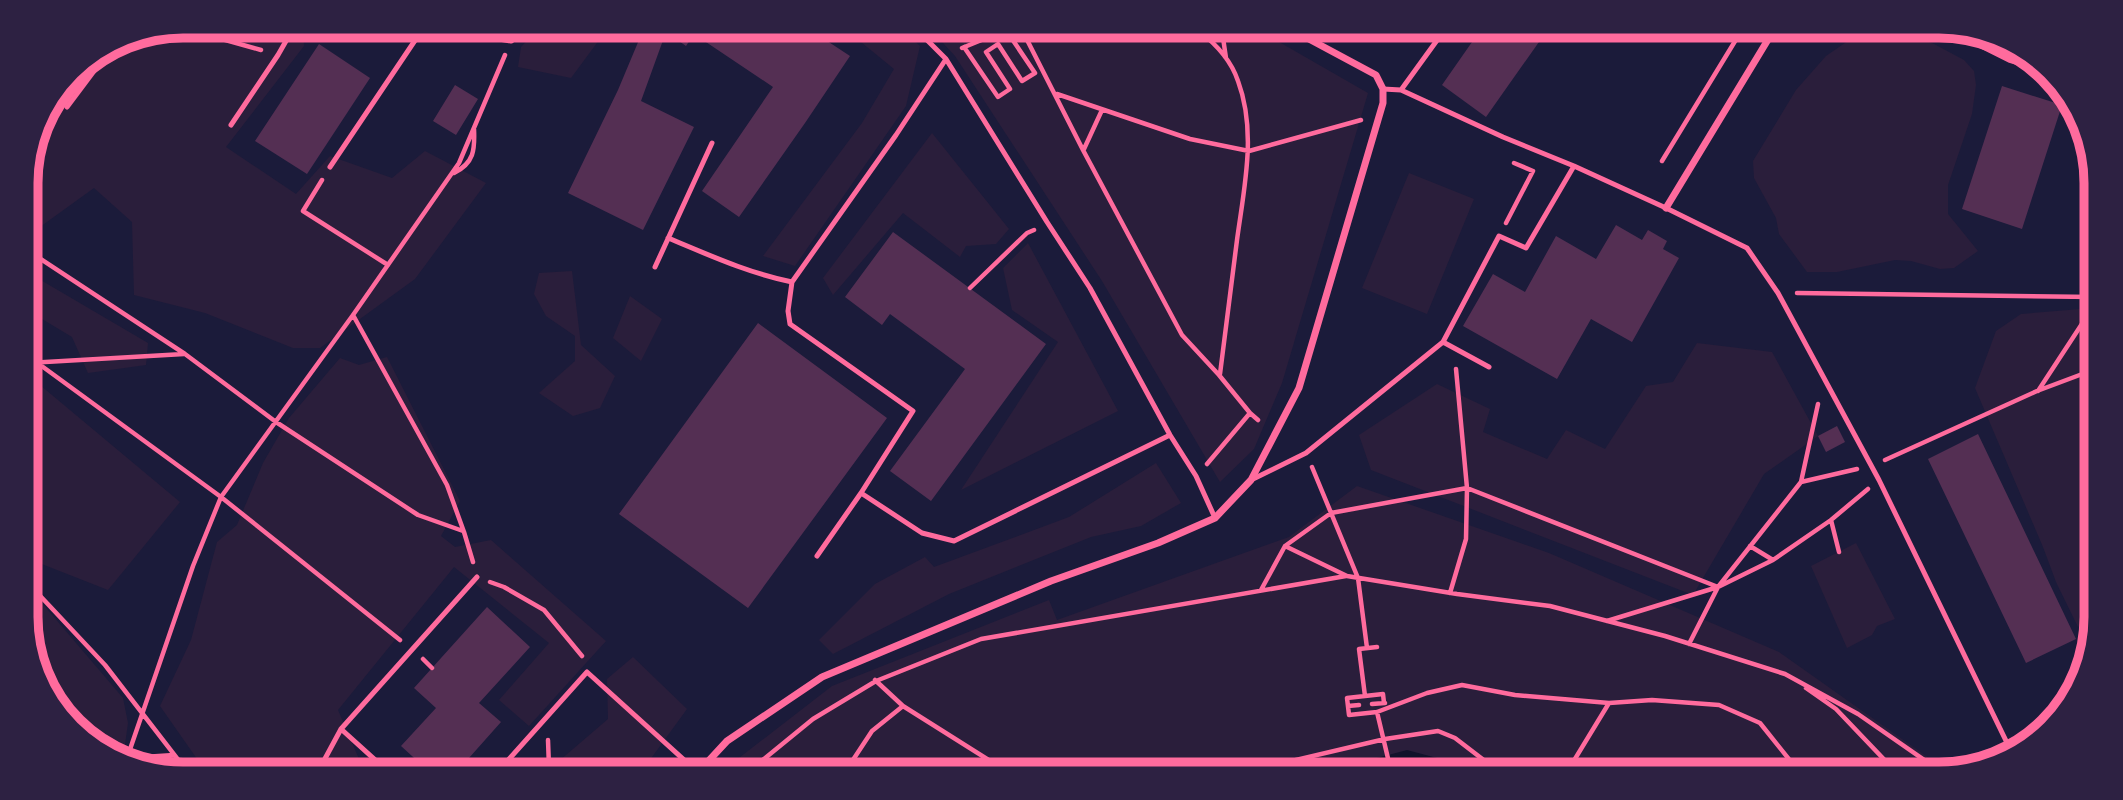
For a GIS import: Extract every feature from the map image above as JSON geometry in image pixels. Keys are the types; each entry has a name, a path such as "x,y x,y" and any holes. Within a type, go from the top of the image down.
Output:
{"street":[{"path":"708,762 727,741 822,677 1051,581 1158,543 1215,518 1251,480 1299,388 1383,103 1383,89 1376,75 1308,38"},
{"path":"1666,208 1769,38"},
{"path":"504,39 511,40"}],"lane":[{"path":"1401,90 1438,38"},
{"path":"231,125 287,39"},
{"path":"330,167 416,39"},
{"path":"926,39 946,59 1090,288 1170,435 1196,476 1215,518"},
{"path":"1974,42 2021,64"},
{"path":"817,556 862,493 913,411 790,324 792,282 946,59"},
{"path":"67,107 96,68"},
{"path":"1383,89 1401,90 1503,138 1574,166 1666,208 1747,248 1778,293 1879,480 2008,744"},
{"path":"655,267 712,144"},
{"path":"1251,480 1306,453 1443,342 1499,236 1526,248 1574,166"},
{"path":"668,238 733,265 767,277 792,282"},
{"path":"1443,342 1489,367"},
{"path":"862,493 922,533 954,541 1170,435"},
{"path":"323,762 341,729 477,577"},
{"path":"507,762 586,672 686,762"},
{"path":"341,729 377,762"}],"path":[{"path":"1209,38 1226,58 1238,80 1249,151 1219,375"},
{"path":"1223,38 1226,58"},
{"path":"1662,161 1737,38"},
{"path":"221,39 278,55"},
{"path":"984,39 965,46 998,97 1010,89 986,52 998,44 1022,81 1035,73 1012,39"},
{"path":"1026,39 1182,334 1258,420"},
{"path":"130,751 194,566 221,497 353,315 458,163 511,40"},
{"path":"1056,93 1190,138 1249,151 1368,117"},
{"path":"1083,150 1102,110"},
{"path":"450,175 465,167 475,149 474,128"},
{"path":"1499,236 1533,172 1510,161"},
{"path":"330,167 303,211 388,265"},
{"path":"970,288 1027,233 1047,222"},
{"path":"39,258 185,354 276,422 418,516 464,532"},
{"path":"1778,293 2084,297"},
{"path":"353,315 447,485 477,577 504,587 544,610 581,654 586,672"},
{"path":"2038,391 2084,321"},
{"path":"1450,593 1466,539 1467,488 1453,347"},
{"path":"39,362 185,354"},
{"path":"39,363 221,497 411,648 432,668"},
{"path":"1801,482 1824,377"},
{"path":"1206,466 1250,413"},
{"path":"1306,453 1359,578 1367,648"},
{"path":"1607,621 1718,587 1773,560 1831,520 1879,480"},
{"path":"1261,590 1285,546 1331,513 1467,488 1718,587"},
{"path":"1831,520 1839,552"},
{"path":"1285,546 1347,576 1550,606 1665,636 1785,674 1858,713 1925,761"},
{"path":"1749,546 1773,560"},
{"path":"761,762 813,719 876,681 981,639 1347,576"},
{"path":"38,593 106,665 179,762"},
{"path":"1365,696 1359,649 1377,648"},
{"path":"866,659 876,681 903,706 991,762"},
{"path":"1785,674 1836,709 1886,761"},
{"path":"1384,702 1383,694 1347,698 1349,715 1377,712 1427,693 1462,685 1515,695 1609,703 1652,700 1719,705 1760,723 1790,761"},
{"path":"1373,704 1384,702 1393,706"},
{"path":"1574,761 1609,703"},
{"path":"1348,706 1359,705"},
{"path":"852,762 872,731 903,706"},
{"path":"1377,712 1389,761"},
{"path":"1290,761 1385,739 1438,731 1455,738 1485,761"},
{"path":"150,758 174,755"}],"shaded area":[{"path":"1273,38 1368,93 1282,383 1254,449 1220,482 1102,281 955,56 939,39"},
{"path":"1852,38 1920,38 1964,60 1974,71 1976,85 1972,114 1948,185 1948,214 1978,251 1954,268 1940,269 1911,261 1895,260 1837,272 1807,272 1779,234 1776,218 1754,178 1753,161 1796,90 1826,56"},
{"path":"174,39 304,39 304,46 226,147 296,194 330,156 392,178 425,151 486,183 415,279 320,348 293,348 205,313 134,295 132,222 94,188 39,228 40,164 43,146 53,119 74,88 103,63 137,46"},
{"path":"529,39 600,39 571,78 518,67 521,47"},
{"path":"857,39 912,39 920,46 906,106 795,266 763,256 862,123 894,69"},
{"path":"932,133 1009,229 996,244 966,246 960,257 903,213 833,295 823,278"},
{"path":"1409,173 1474,199 1427,314 1362,288"},
{"path":"1028,243 1118,411 961,490 1058,342 1012,310 1003,268"},
{"path":"572,271 581,345 615,376 600,408 573,416 539,393 575,361 575,336 546,316 534,294 539,273"},
{"path":"39,279 148,343 146,365 88,373 72,337 39,317"},
{"path":"630,296 662,319 641,361 613,338"},
{"path":"2084,309 2084,617 2084,622 2078,627 2056,582 1975,388 1996,331 2021,314"},
{"path":"1697,343 1772,352 1818,436 1764,474 1693,595 1371,470 1359,435 1437,384 1490,409 1483,432 1547,459 1566,430 1605,449 1646,386 1673,382"},
{"path":"387,357 460,501 441,536 455,547 491,540 606,641 529,726 499,700 549,643 454,567 338,710 358,762 199,762 160,706 191,640 217,542 237,525 263,463 289,418 340,358 359,365"},
{"path":"39,384 180,502 108,590 38,563"},
{"path":"1156,463 1181,503 1141,526 1091,537 949,594 833,654 819,640 875,584 925,557 934,567 1069,517"},
{"path":"1357,486 1549,553 1779,652 1933,761 734,762 832,686 1049,600 1057,620 1289,537"},
{"path":"1856,543 1895,619 1877,626 1872,635 1847,648 1811,566"},
{"path":"38,599 123,698 128,723 124,749 88,726 63,697 53,681 41,645"},
{"path":"633,657 687,709 649,762 558,762 608,719 607,679"},
{"path":"1407,750 1449,761 1364,761"}],"building":[{"path":"1475,38 1542,38 1486,117 1442,85"},
{"path":"639,39 664,39 641,101 694,127 643,230 568,193"},
{"path":"676,39 691,39 686,46"},
{"path":"701,39 824,39 850,56 739,217 702,191 773,87"},
{"path":"319,44 370,78 307,174 255,141"},
{"path":"455,85 478,99 456,135 433,121"},
{"path":"2002,86 2061,105 2022,229 1962,209"},
{"path":"1616,225 1642,240 1648,230 1667,241 1663,249 1679,258 1632,342 1591,319 1557,379 1463,326 1493,274 1525,292 1556,236 1596,259"},
{"path":"893,232 1046,344 931,501 890,471 965,369 890,314 882,325 845,297"},
{"path":"758,323 887,418 748,608 619,514"},
{"path":"1837,426 1845,442 1826,452 1818,436"},
{"path":"1978,434 2076,639 2026,663 1928,459"},
{"path":"487,607 530,647 479,703 501,722 466,762 418,762 401,746 436,708 414,688"}]}
